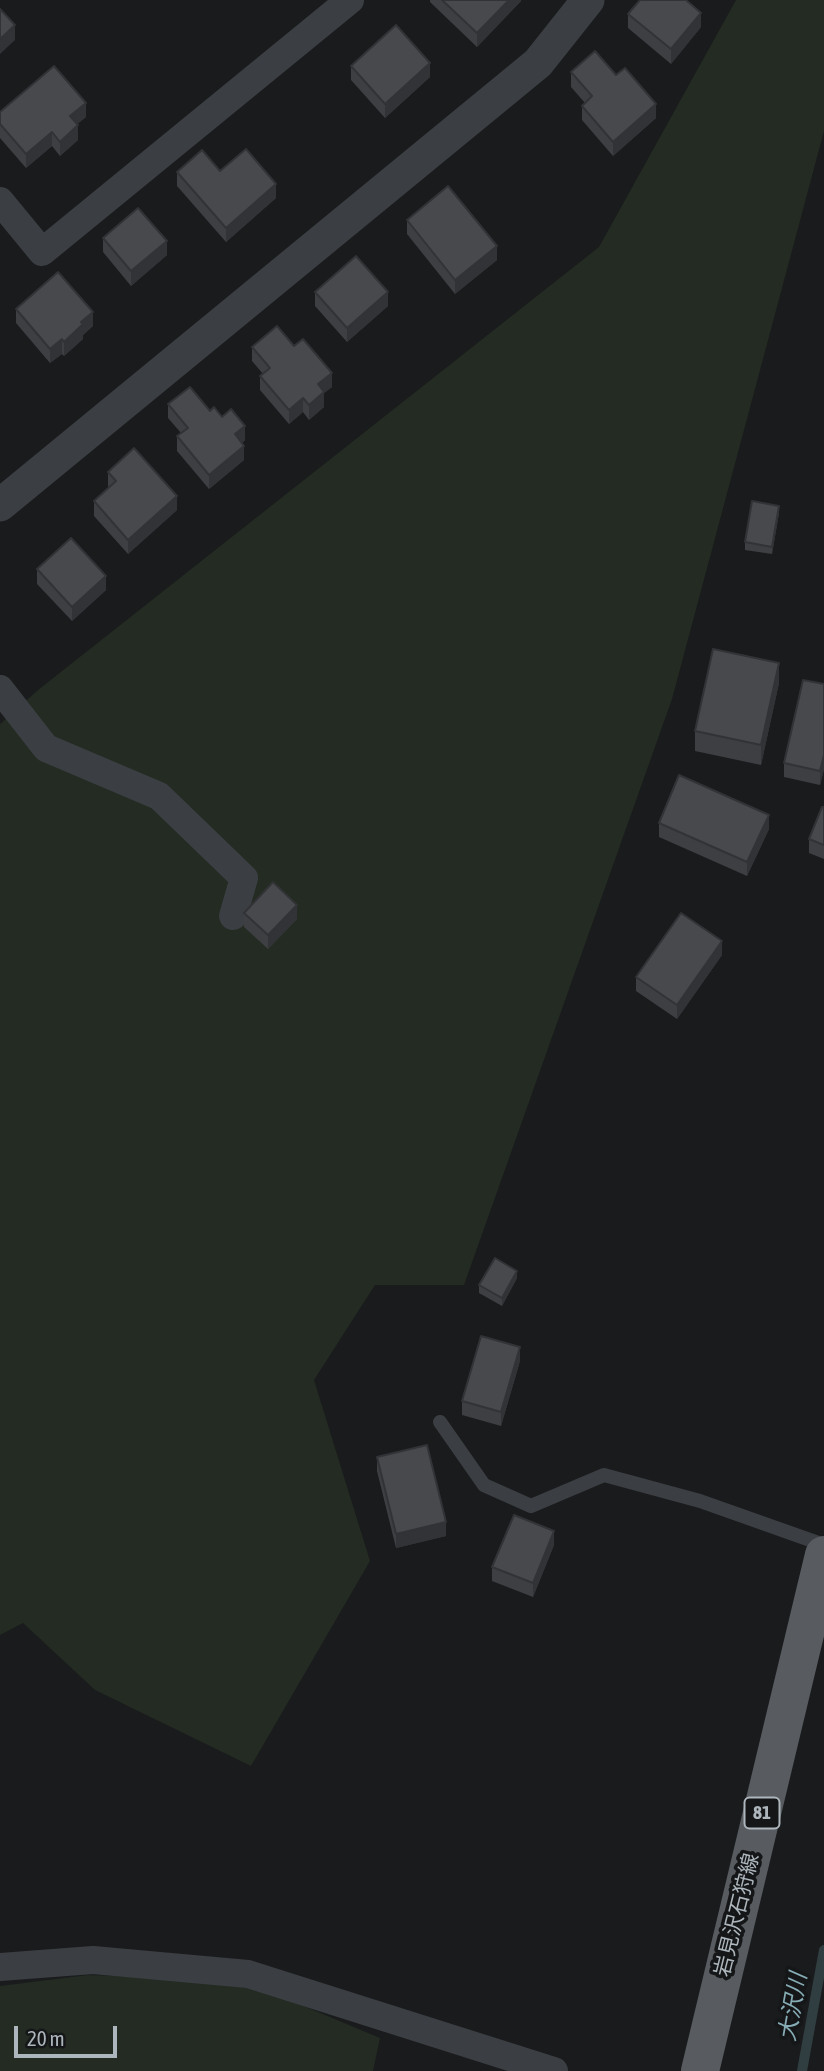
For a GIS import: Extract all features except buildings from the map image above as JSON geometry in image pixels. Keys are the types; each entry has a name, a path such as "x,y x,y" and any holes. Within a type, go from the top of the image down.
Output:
{"main road":[{"name":"岩見沢石狩線","path":"700,2071 824,1555"}],"street":[{"path":"0,201 42,252 350,0"},
{"path":"0,505 538,63 588,0"},
{"path":"0,689 46,748 159,796 235,869 244,878 233,916"},
{"path":"0,1967 93,1960 248,1974 554,2071"}],"lane":[{"path":"440,1422 484,1485 531,1506 604,1475 700,1501 824,1545"}],"shaded area":[{"path":"736,0 824,0 824,131 672,699 464,1285 375,1285 314,1380 370,1561 251,1766 95,1690 23,1623 0,1635 0,724 38,690 599,247"},
{"path":"88,1975 244,1981 380,2038 373,2071 0,2071 0,1986"}],"waterway":[{"name":"大沢川","path":"802,2071 824,1950"}]}
